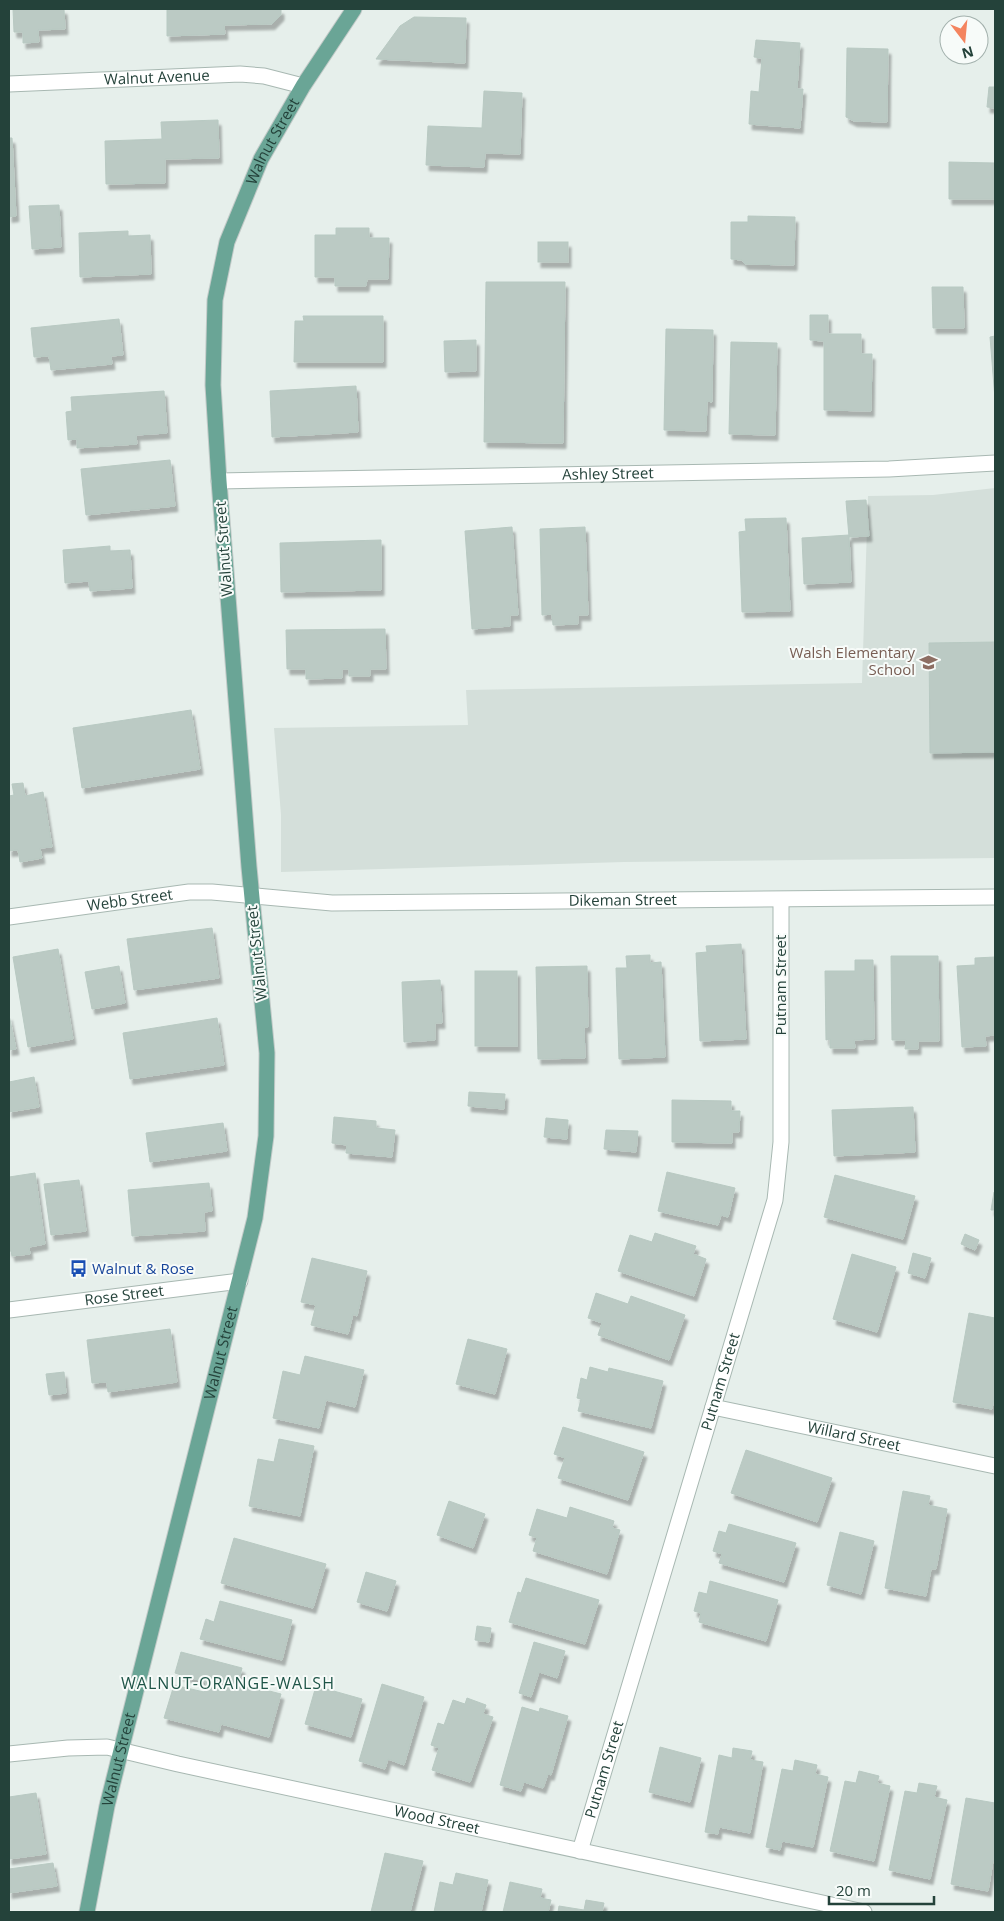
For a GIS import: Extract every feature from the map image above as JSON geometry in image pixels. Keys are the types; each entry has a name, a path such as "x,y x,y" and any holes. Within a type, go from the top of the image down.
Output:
{"main road":[{"name":"Walnut Street","path":"87,1912 92,1876 121,1749 240,1281 260,1190 268,1106 266,1036 252,896 213,384 213,334 219,274 227,242 247,188 265,151 303,86 354,9"}],"street":[{"name":"Walnut Avenue","path":"9,84 240,74 264,76 303,86"},
{"name":"Ashley Street","path":"219,481 878,469 995,462"},
{"name":"Webb Street","path":"9,917 189,892 252,896"},
{"name":"Dikeman Street","path":"252,896 332,903 995,897"},
{"name":"Putnam Street","path":"580,1851 769,1223 780,1170 781,900"},
{"name":"Rose Street","path":"9,1310 240,1281"},
{"name":"Willard Street","path":"713,1406 995,1466"},
{"name":"Wood Street","path":"9,1754 90,1746 121,1749 187,1766 864,1912"}],"shaded area":[{"name":"Walsh Elementary School","path":"995,488 995,858 624,862 281,872 281,815 274,728 468,725 466,690 862,683 868,496 933,495"}],"building":[{"path":"13,9 64,9 65,29 38,30 39,42 23,43 23,32 14,32"},
{"path":"167,9 281,9 281,15 272,24 224,25 225,34 167,36"},
{"path":"414,17 466,18 465,63 376,59 400,26"},
{"path":"756,40 800,43 797,89 803,89 800,128 749,124 751,91 759,92 762,58 754,57"},
{"path":"847,48 888,49 887,122 854,121 846,117"},
{"path":"989,87 995,87 995,108 987,107"},
{"path":"484,91 522,93 520,154 485,153 484,167 426,165 428,126 482,128"},
{"path":"218,120 219,158 165,159 165,183 106,184 105,141 162,139 161,122"},
{"path":"9,138 12,138 16,216 9,217"},
{"path":"949,162 995,163 995,199 949,199"},
{"path":"59,205 61,247 32,249 29,206"},
{"path":"748,216 795,217 794,265 745,264 742,260 731,259 731,222 748,222"},
{"path":"336,228 369,228 369,238 389,238 388,279 367,279 366,286 335,286 335,277 315,277 315,235 336,235"},
{"path":"128,231 128,236 150,235 151,274 80,277 79,233"},
{"path":"538,242 568,242 568,262 538,262"},
{"path":"486,282 565,282 563,443 484,442"},
{"path":"932,287 963,287 964,328 933,328"},
{"path":"810,315 828,315 828,334 861,334 861,354 872,354 871,411 824,410 824,341 810,340"},
{"path":"303,316 383,316 383,362 294,362 295,321 304,321"},
{"path":"119,319 123,355 111,356 112,364 51,370 49,356 34,357 31,328"},
{"path":"666,329 713,330 712,402 707,401 706,431 664,430"},
{"path":"995,336 995,399 990,337"},
{"path":"476,340 476,371 445,372 444,341"},
{"path":"731,342 777,343 775,435 729,434"},
{"path":"356,386 358,432 272,437 270,391"},
{"path":"164,391 167,433 136,435 137,444 77,448 77,439 68,440 66,412 72,411 71,397"},
{"path":"170,460 175,506 86,515 81,469"},
{"path":"866,500 869,536 849,537 846,501"},
{"path":"786,518 790,611 742,612 739,532 746,531 745,519"},
{"path":"512,527 518,615 510,615 510,626 472,629 465,531"},
{"path":"585,527 588,615 578,615 578,624 553,625 552,614 542,615 540,529"},
{"path":"849,535 851,582 804,584 802,538"},
{"path":"381,540 381,590 281,592 280,543"},
{"path":"110,546 110,551 130,550 132,588 90,591 89,581 65,583 63,550"},
{"path":"385,629 386,669 370,669 370,676 349,676 349,669 342,669 342,678 306,679 306,669 287,669 286,630"},
{"path":"995,642 995,752 930,753 929,643"},
{"path":"191,710 200,769 82,788 73,728"},
{"path":"23,783 25,796 43,792 52,847 40,848 42,858 20,862 18,850 9,851 9,796 14,795 12,784"},
{"path":"212,928 219,978 134,990 127,939"},
{"path":"741,944 746,1039 700,1041 696,953 707,952 706,946"},
{"path":"58,949 73,1039 28,1047 13,957"},
{"path":"650,955 650,963 661,962 665,1057 619,1059 616,968 627,968 626,956"},
{"path":"891,956 938,956 939,1041 918,1041 918,1049 905,1049 906,1040 892,1040"},
{"path":"995,957 995,1035 985,1036 986,1046 962,1047 957,966 975,965 975,958"},
{"path":"855,960 873,960 874,1039 854,1040 855,1048 830,1048 830,1039 826,1040 825,971 855,971"},
{"path":"119,966 125,1003 92,1009 85,972"},
{"path":"587,966 588,1027 584,1027 585,1058 538,1059 536,967"},
{"path":"475,971 517,971 517,1046 475,1046"},
{"path":"440,980 442,1023 435,1023 435,1040 404,1042 402,982"},
{"path":"9,1015 16,1049 9,1050"},
{"path":"217,1018 224,1065 130,1079 123,1033"},
{"path":"34,1077 39,1107 9,1112 9,1082"},
{"path":"469,1092 505,1094 504,1109 468,1106"},
{"path":"672,1100 731,1101 731,1111 740,1111 739,1132 732,1132 732,1143 672,1142"},
{"path":"913,1107 915,1152 834,1156 832,1110"},
{"path":"334,1117 376,1121 376,1128 395,1130 392,1157 346,1153 347,1145 332,1143"},
{"path":"546,1118 568,1120 567,1139 544,1137"},
{"path":"223,1123 227,1151 150,1162 146,1133"},
{"path":"606,1130 638,1131 636,1152 604,1149"},
{"path":"667,1172 735,1188 728,1217 721,1215 718,1225 658,1211"},
{"path":"35,1173 45,1244 29,1247 30,1254 12,1256 11,1251 9,1251 9,1177"},
{"path":"835,1175 915,1196 903,1239 824,1217"},
{"path":"79,1180 86,1231 51,1235 44,1184"},
{"path":"209,1183 212,1211 204,1212 205,1231 132,1236 128,1190"},
{"path":"994,1192 995,1210 991,1210"},
{"path":"655,1233 696,1246 693,1254 706,1259 694,1296 618,1271 630,1235 652,1242"},
{"path":"965,1234 979,1240 975,1250 961,1244"},
{"path":"913,1253 931,1258 925,1278 908,1273"},
{"path":"852,1254 896,1267 877,1332 833,1319"},
{"path":"312,1258 367,1271 357,1316 353,1314 348,1334 311,1325 316,1305 301,1302"},
{"path":"596,1293 628,1304 631,1296 685,1315 669,1360 598,1335 602,1323 588,1318"},
{"path":"969,1313 995,1318 995,1393 992,1409 953,1402"},
{"path":"170,1329 177,1382 108,1392 107,1382 92,1383 87,1340"},
{"path":"468,1339 507,1349 495,1394 456,1384"},
{"path":"305,1356 364,1370 355,1407 326,1400 319,1428 273,1418 283,1371 300,1375"},
{"path":"590,1367 608,1372 609,1368 663,1381 651,1428 578,1411 581,1399 577,1398 581,1378 587,1380"},
{"path":"64,1372 66,1393 49,1395 46,1374"},
{"path":"563,1427 644,1452 628,1500 558,1478 565,1458 554,1454"},
{"path":"279,1439 314,1446 300,1516 249,1506 258,1459 274,1462"},
{"path":"746,1450 832,1478 817,1522 731,1493"},
{"path":"903,1491 930,1496 928,1505 947,1509 936,1569 931,1569 926,1596 885,1588"},
{"path":"449,1501 485,1514 473,1548 437,1535"},
{"path":"570,1507 614,1521 612,1528 620,1530 607,1574 533,1551 537,1538 529,1535 537,1509 567,1518"},
{"path":"729,1524 796,1543 784,1582 719,1563 722,1554 713,1551 719,1531 726,1533"},
{"path":"840,1532 874,1541 861,1594 827,1585"},
{"path":"234,1538 326,1564 313,1608 221,1583"},
{"path":"366,1572 396,1581 387,1611 357,1602"},
{"path":"526,1578 599,1600 585,1644 509,1622 518,1592 521,1593"},
{"path":"710,1581 778,1600 766,1641 699,1622 701,1613 694,1611 699,1592 707,1594"},
{"path":"220,1601 292,1620 282,1660 200,1639 206,1619 214,1622"},
{"path":"477,1626 491,1628 489,1642 475,1640"},
{"path":"534,1642 565,1651 557,1678 539,1672 531,1697 519,1693"},
{"path":"181,1652 242,1668 238,1683 281,1694 269,1737 221,1724 219,1732 164,1718 174,1685 204,1692 206,1682 175,1673"},
{"path":"382,1684 424,1697 404,1765 388,1759 385,1769 359,1761"},
{"path":"316,1686 362,1699 351,1737 305,1724"},
{"path":"467,1698 486,1705 483,1714 493,1717 470,1782 432,1770 439,1748 431,1745 438,1723 444,1725 453,1700 465,1704"},
{"path":"522,1707 539,1712 540,1708 568,1716 551,1775 548,1774 543,1788 524,1782 521,1791 500,1785"},
{"path":"660,1747 701,1758 690,1802 649,1792"},
{"path":"733,1748 752,1751 750,1760 763,1762 750,1833 719,1827 718,1834 705,1832 719,1755 732,1758"},
{"path":"795,1760 817,1765 815,1774 828,1777 813,1847 782,1841 780,1850 766,1847 782,1769 793,1771"},
{"path":"859,1771 879,1776 877,1783 890,1786 874,1861 830,1851 845,1781 856,1783"},
{"path":"919,1783 937,1786 934,1797 947,1800 930,1879 889,1870 905,1791 917,1793"},
{"path":"36,1793 46,1854 9,1859 9,1797"},
{"path":"966,1798 995,1803 995,1862 993,1861 988,1891 951,1884"},
{"path":"385,1853 423,1861 410,1912 371,1912"},
{"path":"53,1863 57,1886 9,1893 9,1869"},
{"path":"456,1873 488,1880 481,1912 434,1912 440,1882 453,1885"},
{"path":"510,1882 542,1889 540,1898 551,1900 548,1912 503,1912"},
{"path":"586,1900 604,1903 602,1912 558,1912 559,1906 584,1910"}],"place":[{"name":"Walsh Elementary School","path":"929,662"},
{"name":"Walnut & Rose","path":"78,1269"}],"district":[{"name":"WALNUT-ORANGE-WALSH","path":"228,1683"}]}
